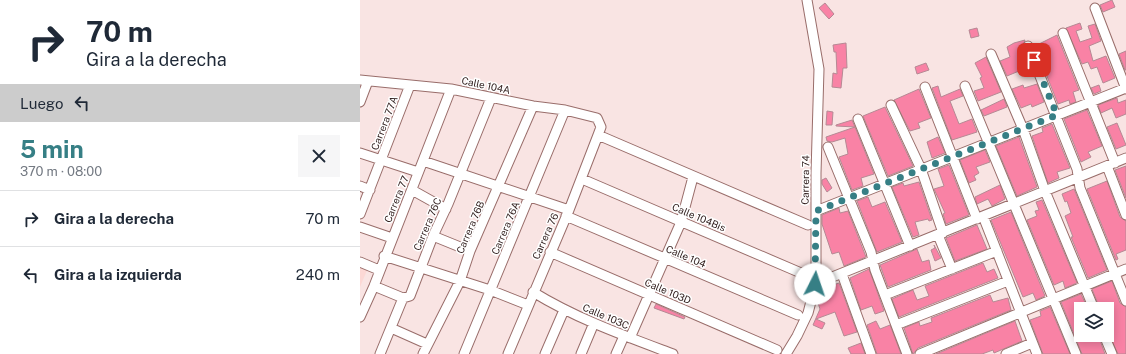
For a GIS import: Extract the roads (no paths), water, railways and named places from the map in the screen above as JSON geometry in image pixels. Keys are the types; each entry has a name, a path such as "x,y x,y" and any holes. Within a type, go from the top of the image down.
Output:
{"street":[{"name":"Carrera 74","path":"782,352 806,319 815,284 819,68 807,0"},
{"path":"816,211 1126,88 1095,8"},
{"path":"1063,33 1090,102 1126,215"},
{"path":"1028,46 1057,115 1077,169 1080,188 1126,301"},
{"path":"991,54 1023,129 1045,191 1091,302"},
{"path":"360,102 364,80"},
{"name":"Calle 104A","path":"364,80 451,89 533,106 565,110 597,118 600,131 693,177 808,225"},
{"name":"Carrera 77A","path":"360,214 410,85"},
{"path":"965,86 987,143 1076,354"},
{"path":"925,87 952,157 997,251 1037,354"},
{"name":"Carrera 77","path":"360,316 374,286 384,256 412,190 451,89"},
{"name":"Carrera 76C","path":"380,354 404,298 410,296 432,236 446,209 491,98"},
{"path":"891,105 921,169 952,269"},
{"name":"Carrera 76B","path":"422,354 460,281 470,252 533,106"},
{"name":"Carrera 76A","path":"464,354 565,110"},
{"path":"858,119 910,246"},
{"name":"Carrera 76","path":"508,354 550,252 568,213 600,131"},
{"path":"828,147 849,198 873,261 874,270 907,354"},
{"path":"360,153 418,172"},
{"path":"815,284 1126,158"},
{"name":"Calle 104","path":"423,161 530,197 568,213 665,259 798,315"},
{"path":"616,354 627,337 649,295 665,259 681,222 693,177"},
{"name":"Calle 104Bis","path":"582,179 808,276"},
{"path":"360,186 370,190"},
{"path":"412,190 446,209"},
{"path":"360,226 392,238"},
{"path":"432,236 470,252"},
{"path":"885,295 997,251"},
{"name":"Calle 103D","path":"550,252 782,352"},
{"path":"384,256 490,290 528,305"},
{"path":"360,262 379,270"},
{"path":"920,354 1084,285 1126,270"},
{"path":"842,274 871,354"},
{"path":"896,326 1008,281"},
{"path":"374,286 404,298"},
{"name":"Calle 103C","path":"533,292 564,310 627,337 673,354"},
{"path":"545,354 564,310"},
{"path":"581,354 594,323"},
{"path":"391,328 426,344"},
{"path":"1107,342 1112,354"},
{"path":"1006,354 1032,343"}]}
